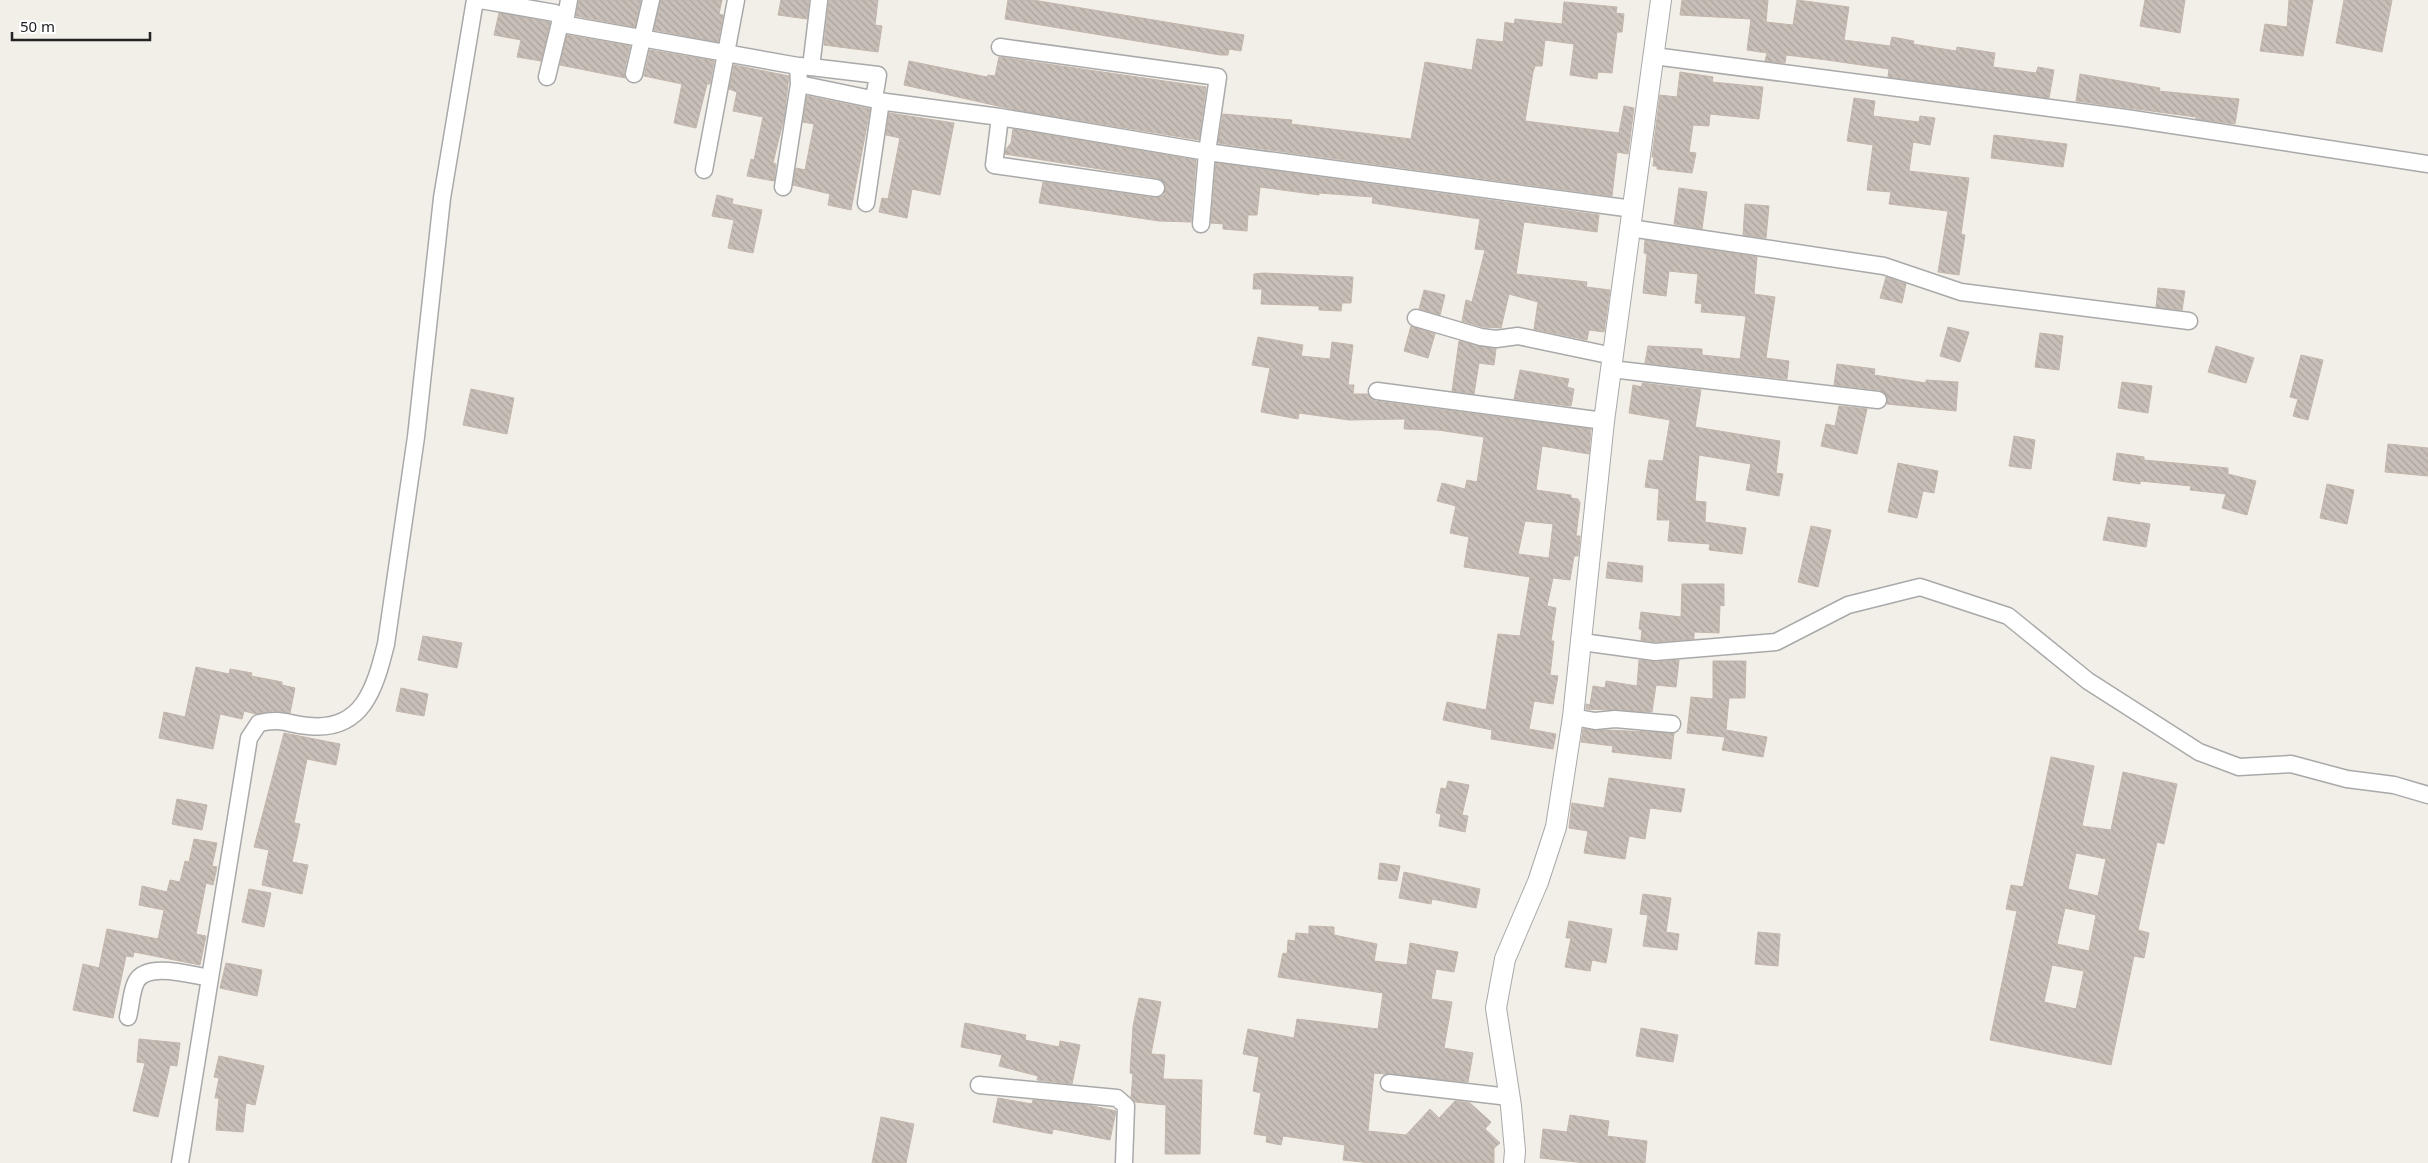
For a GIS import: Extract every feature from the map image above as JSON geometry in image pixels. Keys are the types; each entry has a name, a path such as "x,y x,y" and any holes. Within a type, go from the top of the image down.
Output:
{"street":[{"path":"180,1163 249,738 259,723 276,719 308,726 333,726 350,719 367,699 378,675 386,644 416,437 442,198 475,0"},
{"path":"480,0 555,13 568,25 804,67 878,75 866,203"},
{"path":"547,76 569,0"},
{"path":"634,74 651,0"},
{"path":"704,170 736,0"},
{"path":"1514,1163 1515,1150 1509,1097 1496,1008 1505,959 1538,882 1556,826 1573,717 1582,642 1604,421 1661,0"},
{"path":"783,187 799,84 819,1"},
{"path":"1000,47 1218,77 1207,152 1201,224"},
{"path":"1654,56 2126,118 2428,164"},
{"path":"799,84 877,100 1000,116 1207,152 1632,219 1884,266 1961,292 2189,321"},
{"path":"1000,116 994,165 1156,188"},
{"path":"1416,318 1496,340 1518,336 1612,363 1878,400"},
{"path":"1377,391 1604,421"},
{"path":"1582,642 1655,652 1776,642 1848,605 1920,587 2008,616 2088,681 2199,752 2239,767 2291,764 2347,779 2394,785 2428,795"},
{"path":"1573,717 1595,721 1615,719 1672,724"},
{"path":"128,1017 136,982 145,973 154,970 210,978"},
{"path":"1389,1083 1509,1097"},
{"path":"980,1085 1117,1098 1126,1106 1124,1163"}],"building":[{"path":"579,0 641,0 635,27 576,16"},
{"path":"661,0 722,0 719,14 723,15 718,42 654,30"},
{"path":"781,0 809,0 807,19 778,15"},
{"path":"829,0 878,0 875,25 882,26 878,52 824,45"},
{"path":"1008,0 1033,0 1244,35 1241,51 1229,49 1228,55 1220,55 1005,19"},
{"path":"1682,0 1768,0 1766,22 1793,25 1797,0 1849,7 1844,40 1890,46 1892,37 1914,41 1913,44 1956,51 1957,47 1995,53 1993,67 2036,73 2038,67 2054,70 2049,98 1888,77 1889,69 1827,60 1786,55 1785,63 1765,61 1767,53 1747,50 1751,19 1680,15"},
{"path":"2145,0 2185,0 2180,33 2140,26"},
{"path":"2289,0 2313,0 2303,56 2260,51 2265,24 2287,27"},
{"path":"2344,0 2392,0 2382,52 2336,43"},
{"path":"1564,2 1617,7 1616,13 1624,14 1622,32 1617,32 1612,73 1598,72 1597,79 1570,75 1574,44 1545,40 1542,66 1535,66 1533,72 1525,121 1619,133 1624,106 1634,108 1628,154 1617,152 1612,196 1218,143 1223,114 1292,120 1291,124 1411,139 1425,62 1472,70 1477,39 1503,42 1505,22 1514,24 1515,19 1562,24"},
{"path":"499,13 550,22 541,61 517,57 521,40 494,35"},
{"path":"567,35 630,46 624,72 625,78 560,65"},
{"path":"650,50 714,61 710,84 707,84 696,128 674,123 682,84 644,76"},
{"path":"999,57 1206,87 1199,140 1016,110 904,85 909,61 987,77 988,75 995,76"},
{"path":"734,65 789,76 784,118 773,163 776,164 774,181 747,176 751,159 754,160 763,117 733,111 737,92 729,89"},
{"path":"1680,72 1713,77 1712,82 1763,87 1759,119 1710,114 1709,126 1693,125 1689,152 1696,153 1692,173 1657,169 1657,166 1653,166 1654,157 1652,157 1660,95 1677,97"},
{"path":"2080,74 2160,88 2159,91 2239,99 2235,124 2076,101"},
{"path":"807,96 870,109 851,210 828,205 830,194 793,185 796,168 805,170 814,124 803,122"},
{"path":"1854,98 1875,101 1873,116 1919,122 1920,116 1935,118 1930,145 1913,142 1909,171 1969,178 1961,234 1965,235 1959,275 1938,272 1948,211 1889,204 1891,192 1867,190 1873,145 1847,141"},
{"path":"889,113 954,123 940,195 912,189 907,218 879,212 882,198 888,199 900,138 886,135"},
{"path":"1013,129 1196,160 1191,222 1159,221 1039,203 1043,182 1155,198 1164,195 1165,185 1157,178 1005,154 1006,149 1011,143"},
{"path":"1994,135 2067,144 2063,167 1991,158"},
{"path":"1216,163 1599,215 1597,232 1524,222 1516,274 1587,282 1586,287 1610,290 1604,332 1589,330 1587,340 1534,329 1538,302 1509,294 1501,328 1483,327 1462,321 1466,300 1472,302 1485,250 1475,249 1480,219 1372,203 1373,197 1319,193 1319,195 1260,187 1257,215 1248,215 1247,231 1223,229 1223,224 1211,223"},
{"path":"1679,188 1707,192 1702,229 1674,224"},
{"path":"717,195 733,199 732,204 762,210 753,253 728,248 734,220 712,216"},
{"path":"1745,204 1769,206 1766,238 1743,235"},
{"path":"1645,240 1757,257 1754,294 1775,297 1766,358 1789,361 1787,379 1645,363 1648,346 1702,349 1702,355 1740,359 1746,316 1701,312 1702,304 1695,303 1698,274 1669,271 1666,296 1643,293 1647,254 1644,253"},
{"path":"1254,274 1353,277 1351,303 1342,303 1341,311 1319,310 1319,306 1261,304 1262,289 1253,289"},
{"path":"1886,277 1906,284 1902,303 1880,298"},
{"path":"2158,288 2185,291 2182,310 2156,307"},
{"path":"1424,290 1445,295 1440,315 1419,309"},
{"path":"1411,326 1435,334 1428,358 1404,351"},
{"path":"1948,327 1969,332 1960,362 1940,356"},
{"path":"2040,333 2063,336 2059,370 2035,367"},
{"path":"1258,337 1303,345 1301,356 1330,359 1332,342 1353,345 1348,385 1354,385 1353,394 1368,394 1375,401 1591,429 1589,454 1542,446 1536,490 1571,495 1571,498 1578,499 1580,503 1576,536 1580,536 1578,556 1574,556 1570,580 1553,578 1547,606 1556,608 1551,641 1554,641 1550,675 1558,676 1553,704 1534,701 1529,729 1556,734 1553,749 1491,739 1492,730 1443,720 1447,702 1486,710 1498,634 1520,636 1530,577 1464,567 1469,537 1450,533 1456,506 1437,501 1442,483 1465,489 1467,480 1477,482 1484,437 1438,430 1404,429 1405,419 1349,420 1299,413 1298,419 1261,412 1270,368 1252,365","holes":["1525,521 1553,524 1549,558 1518,554"]},
{"path":"1459,341 1496,349 1494,365 1479,363 1474,394 1452,391"},
{"path":"2216,346 2254,358 2246,383 2208,372"},
{"path":"2301,355 2323,360 2308,420 2293,416 2298,399 2290,397"},
{"path":"1837,364 1875,369 1874,375 1926,383 1926,380 1958,382 1956,411 1887,404 1887,396 1880,390 1834,385"},
{"path":"1520,370 1569,379 1567,387 1574,389 1571,406 1514,399"},
{"path":"2122,382 2152,386 2148,413 2118,408"},
{"path":"1642,383 1701,390 1695,427 1780,441 1776,473 1783,474 1779,496 1746,490 1751,464 1699,455 1695,501 1706,502 1705,522 1746,528 1742,554 1709,550 1710,544 1668,541 1670,520 1657,520 1659,489 1645,487 1649,460 1663,461 1670,420 1629,413 1633,385 1642,387"},
{"path":"471,389 514,398 507,434 463,425"},
{"path":"1839,406 1867,409 1857,454 1821,446 1826,424 1835,426"},
{"path":"2014,436 2035,440 2031,469 2009,466"},
{"path":"2388,444 2428,448 2428,476 2385,472"},
{"path":"2117,453 2144,457 2144,460 2228,468 2228,474 2256,481 2247,515 2222,508 2226,494 2190,490 2191,486 2140,481 2140,484 2113,480"},
{"path":"1898,463 1938,471 1934,493 1923,491 1917,518 1888,512"},
{"path":"2327,484 2354,490 2347,524 2320,518"},
{"path":"2108,517 2150,524 2146,547 2103,540"},
{"path":"1811,526 1831,530 1818,587 1798,582"},
{"path":"1608,562 1643,566 1642,582 1606,578"},
{"path":"1682,584 1724,584 1724,606 1720,605 1719,633 1694,632 1694,639 1655,642 1641,640 1642,630 1639,629 1641,612 1681,617"},
{"path":"423,636 462,643 457,668 418,660"},
{"path":"1639,660 1656,662 1679,660 1676,687 1656,685 1652,712 1586,709 1586,704 1590,705 1593,686 1605,688 1606,681 1637,686"},
{"path":"1713,661 1746,661 1745,698 1729,698 1726,730 1767,737 1763,757 1722,750 1725,737 1687,733 1691,697 1713,699"},
{"path":"196,667 229,674 230,669 252,673 251,676 282,682 282,685 295,688 290,713 273,711 256,714 244,711 242,719 220,714 213,749 159,738 164,712 185,717"},
{"path":"401,688 428,694 424,716 396,711"},
{"path":"1583,729 1674,733 1671,759 1612,752 1613,746 1581,742"},
{"path":"284,733 340,744 336,765 307,759 294,823 300,824 292,862 308,865 302,894 262,885 269,850 254,847"},
{"path":"2051,757 2094,766 2082,826 2111,830 2123,772 2177,784 2164,844 2157,842 2138,930 2149,933 2144,958 2134,956 2111,1065 1990,1040 2017,911 2006,909 2011,885 2023,887","holes":["2076,853 2106,859 2098,896 2068,889","2065,908 2096,915 2089,951 2057,944","2052,965 2084,971 2076,1009 2044,1002"]},
{"path":"1609,778 1685,789 1681,812 1650,808 1645,839 1629,836 1625,859 1584,853 1588,831 1569,828 1572,803 1604,808"},
{"path":"1448,781 1469,785 1462,815 1468,816 1465,832 1439,826 1441,814 1436,813 1441,788 1446,789"},
{"path":"177,799 207,805 202,830 172,824"},
{"path":"194,839 217,843 212,866 217,867 213,885 206,883 196,934 206,936 200,965 134,952 133,957 126,956 113,1018 73,1010 83,964 99,968 107,929 158,939 164,910 139,905 142,886 167,892 170,880 180,882 185,861 189,862"},
{"path":"1380,863 1400,866 1397,881 1378,879"},
{"path":"1404,872 1480,889 1476,908 1432,899 1431,904 1399,898"},
{"path":"249,889 271,893 264,927 242,922"},
{"path":"1643,894 1671,898 1666,932 1679,934 1677,950 1643,946 1648,915 1640,914"},
{"path":"1569,921 1612,929 1606,963 1592,960 1590,971 1565,967 1571,938 1566,938"},
{"path":"1309,926 1334,927 1334,935 1377,944 1374,961 1407,965 1410,943 1458,952 1454,972 1436,969 1431,999 1452,1002 1444,1048 1473,1053 1468,1082 1374,1073 1368,1131 1406,1135 1430,1109 1439,1118 1455,1101 1470,1103 1491,1122 1485,1129 1500,1143 1494,1148 1494,1163 1371,1163 1343,1160 1345,1145 1283,1136 1281,1145 1266,1142 1267,1136 1254,1134 1261,1093 1253,1091 1259,1057 1243,1054 1248,1029 1294,1038 1297,1019 1378,1029 1383,993 1278,977 1283,953 1287,954 1288,940 1295,941 1296,933 1309,934"},
{"path":"1758,932 1780,934 1778,966 1755,964"},
{"path":"226,963 262,970 257,996 220,988"},
{"path":"1139,998 1161,1002 1151,1054 1165,1055 1163,1079 1202,1080 1200,1154 1165,1154 1166,1105 1135,1102 1131,1097 1133,1074 1130,1073 1133,1026"},
{"path":"965,1023 1026,1035 1025,1040 1059,1047 1060,1041 1080,1045 1072,1084 1037,1080 1038,1076 999,1066 1002,1055 961,1047"},
{"path":"1641,1028 1678,1035 1673,1062 1636,1056"},
{"path":"139,1039 180,1043 177,1066 170,1065 158,1117 133,1111 145,1063 137,1062"},
{"path":"219,1056 264,1066 255,1105 246,1103 243,1132 216,1130 219,1098 215,1098 219,1078 214,1077"},
{"path":"998,1098 1032,1104 1033,1100 1088,1105 1116,1111 1110,1140 1053,1129 1052,1134 993,1122"},
{"path":"1570,1115 1609,1121 1607,1136 1647,1141 1645,1163 1585,1163 1540,1158 1543,1129 1567,1132"},
{"path":"881,1117 914,1124 906,1163 872,1163"}]}
